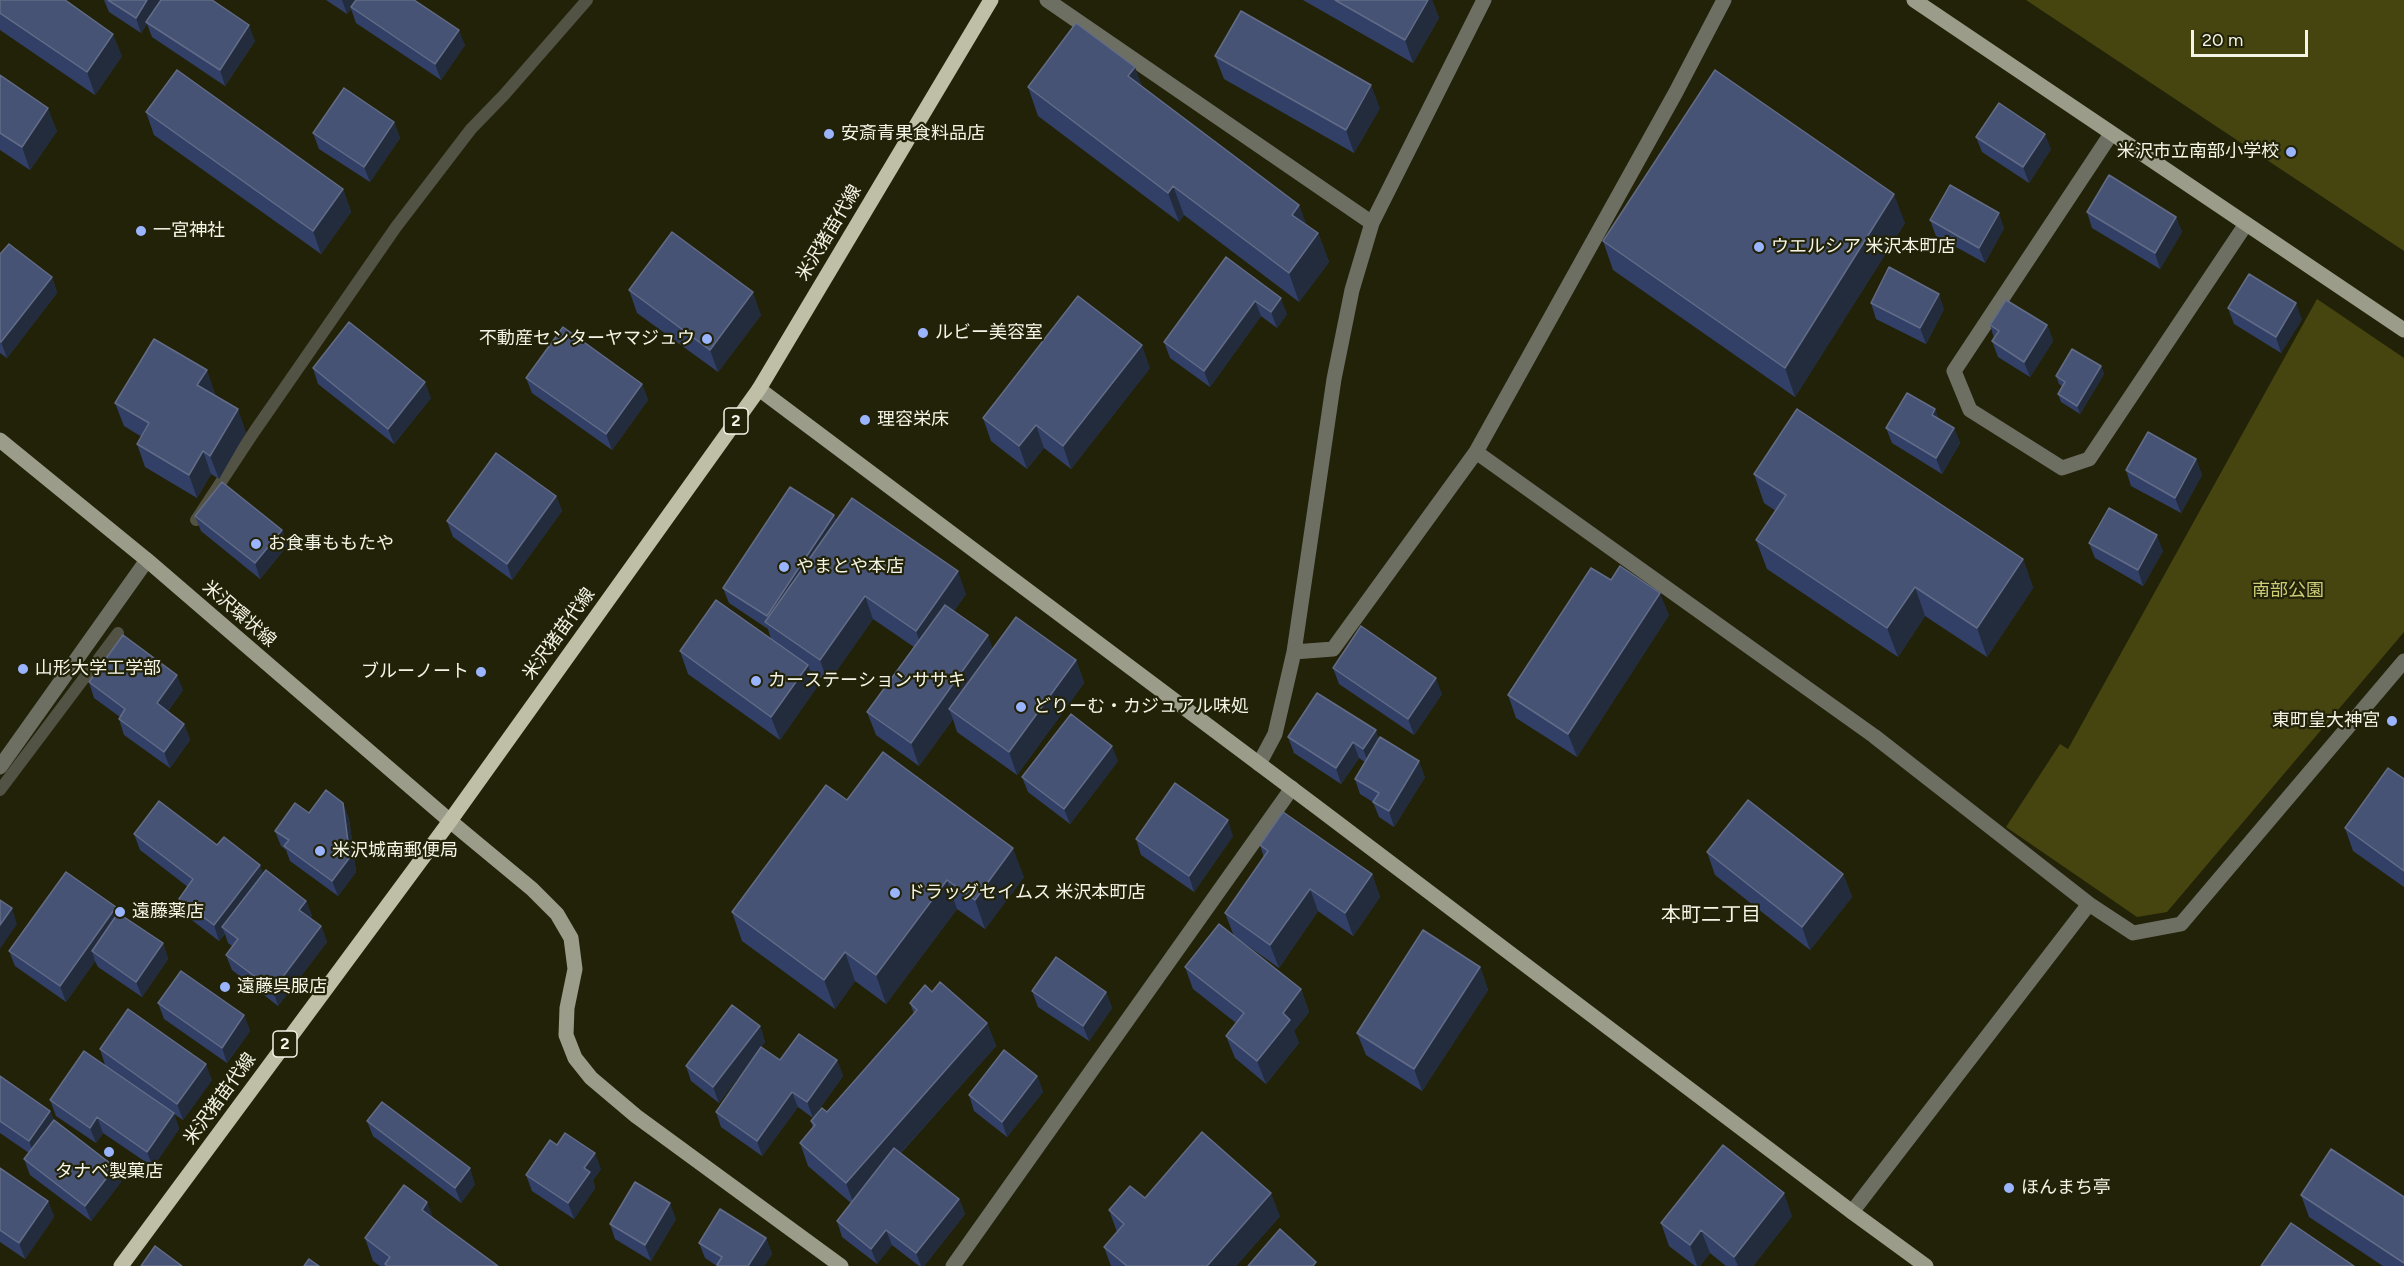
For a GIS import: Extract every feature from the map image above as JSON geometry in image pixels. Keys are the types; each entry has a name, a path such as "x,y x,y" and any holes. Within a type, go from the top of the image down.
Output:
{"main road":[{"name":"米沢猪苗代線","path":"121,1266 450,821 759,389 991,0"}],"street":[{"path":"1047,0 1372,223"},
{"path":"1259,764 1275,734 1293,652 1334,380 1352,290 1372,223 1484,0"},
{"path":"1293,652 1333,649 1476,452 1676,92 1724,0"},
{"path":"1914,0 2404,330"},
{"path":"2111,134 1954,372 1970,410 2062,468 2089,459 2246,224"},
{"path":"759,389 1926,1266"},
{"name":"米沢環状線","path":"0,440 147,560 532,889 557,914 571,938 575,969 567,1008 566,1035 575,1058 591,1078 636,1116 842,1266"},
{"path":"1476,452 1874,736 2088,904 2133,933 2181,924 2404,660"},
{"path":"0,767 147,560"},
{"path":"953,1266 1292,788"},
{"path":"1852,1212 2088,904"}],"green space":[{"name":"米沢市立南部小学校","path":"2026,0 2404,0 2404,251"},
{"name":"南部公園","path":"2317,299 2404,358 2404,632 2167,912 2137,917 2006,827 2060,744 2068,749"}],"building":[{"path":"0,0 65,0 113,34 87,72 0,13"},
{"path":"108,0 147,0 136,18"},
{"path":"161,0 212,0 249,25 220,70 146,22"},
{"path":"356,0 414,0 459,30 435,64 351,7"},
{"path":"1335,0 1428,0 1405,40"},
{"path":"1241,11 1371,85 1346,130 1215,56"},
{"path":"1076,23 1135,67 1128,76 1299,205 1292,215 1318,233 1289,273 1173,186 1168,193 1028,87"},
{"path":"177,70 343,189 313,231 146,112"},
{"name":"ウエルシア 米沢本町店","path":"1715,70 1894,194 1785,368 1603,241"},
{"path":"0,75 48,108 22,147 0,133"},
{"path":"344,88 394,122 364,167 313,133"},
{"path":"1999,103 2045,134 2023,167 1976,137"},
{"path":"2109,175 2176,217 2155,253 2087,212"},
{"path":"1950,185 1999,213 1979,248 1930,220"},
{"path":"672,232 753,292 710,350 629,290"},
{"path":"9,244 52,277 1,342 0,254"},
{"path":"1226,257 1281,298 1271,312 1255,301 1204,371 1164,342"},
{"path":"1889,267 1939,294 1920,328 1871,303"},
{"path":"2249,274 2296,303 2276,337 2228,308"},
{"path":"1078,296 1142,345 1063,446 1036,425 1019,446 983,418"},
{"path":"2006,300 2047,325 2024,362 1992,341 1999,331 1990,325"},
{"path":"349,322 425,382 388,429 313,368"},
{"path":"563,327 642,384 606,434 526,378"},
{"path":"154,339 207,370 197,385 238,409 210,456 203,451 189,475 137,444 149,423 115,403"},
{"path":"2072,349 2101,366 2077,406 2058,394 2065,382 2056,376"},
{"path":"1907,393 1935,409 1932,415 1954,428 1936,458 1886,428"},
{"path":"1797,409 2023,559 1977,628 1915,587 1887,628 1756,540 1786,495 1754,474"},
{"path":"2148,432 2196,459 2175,498 2126,470"},
{"path":"496,453 556,496 507,564 447,521"},
{"path":"222,482 282,530 255,563 195,516"},
{"name":"やまとや本店","path":"790,487 834,515 767,616 723,588"},
{"path":"852,498 958,571 916,631 865,596 820,660 765,622"},
{"path":"2109,508 2157,535 2138,570 2089,543"},
{"path":"1620,566 1660,593 1568,734 1508,695 1591,568 1611,580"},
{"path":"716,600 808,665 771,717 680,651"},
{"path":"945,605 988,635 911,743 867,712"},
{"name":"どりーむ・カジュアル味処","path":"1016,617 1076,660 1009,752 949,709"},
{"path":"1361,626 1436,678 1408,719 1333,668"},
{"path":"123,635 177,675 157,703 184,724 164,752 119,719 125,709 89,682"},
{"path":"1317,693 1376,730 1363,749 1353,742 1336,768 1288,737"},
{"path":"1071,714 1112,746 1064,809 1022,777"},
{"path":"1380,737 1419,761 1389,811 1373,802 1379,793 1355,779"},
{"name":"ドラッグセイムス 米沢本町店","path":"883,752 1013,848 975,900 947,880 876,975 845,952 824,980 732,912 826,785 847,800"},
{"path":"2388,768 2404,779 2404,871 2345,828"},
{"path":"1175,783 1228,820 1189,876 1136,839"},
{"name":"米沢城南郵便局","path":"326,790 343,803 350,857 332,881 284,846 289,840 275,831 295,803 309,813"},
{"path":"1748,800 1843,874 1802,927 1707,852"},
{"path":"159,801 217,845 224,837 260,865 214,925 179,899 193,879 134,834"},
{"path":"1283,812 1372,874 1345,913 1310,889 1270,945 1225,913 1268,851 1260,845"},
{"path":"266,870 306,901 299,910 321,926 273,990 226,955 238,939 222,927"},
{"path":"66,872 116,907 60,986 9,951"},
{"path":"0,900 12,908 0,925"},
{"path":"118,913 163,943 136,982 92,951"},
{"path":"1219,924 1301,989 1283,1013 1290,1020 1257,1061 1226,1036 1244,1013 1185,967"},
{"path":"1423,930 1480,967 1414,1069 1357,1033"},
{"path":"1056,957 1106,992 1083,1026 1032,991"},
{"path":"181,971 244,1015 222,1048 158,1003"},
{"path":"940,982 987,1023 846,1183 800,1143 815,1125 811,1121 822,1108 827,1112 917,1010 910,1003 925,985 932,992"},
{"path":"732,1005 760,1026 713,1087 686,1066"},
{"path":"128,1009 206,1064 177,1104 100,1049"},
{"path":"799,1034 837,1060 807,1102 792,1092 757,1141 716,1112 761,1047 780,1060"},
{"path":"1004,1050 1037,1076 1002,1122 969,1095"},
{"path":"84,1051 174,1113 147,1152 97,1117 90,1128 50,1100"},
{"path":"0,1076 50,1111 29,1141 0,1121"},
{"path":"382,1102 470,1168 455,1188 367,1121"},
{"path":"54,1120 115,1167 85,1206 24,1159"},
{"path":"1202,1132 1271,1193 1207,1266 1127,1266 1104,1247 1124,1224 1109,1210 1130,1186 1145,1198"},
{"path":"565,1133 595,1153 584,1168 590,1172 568,1203 526,1175 550,1140 557,1145"},
{"path":"1723,1145 1784,1193 1734,1257 1701,1230 1690,1245 1661,1223"},
{"path":"894,1148 959,1199 916,1253 886,1230 871,1249 837,1221"},
{"path":"2331,1149 2404,1197 2404,1263 2301,1195"},
{"path":"0,1168 48,1201 19,1243 0,1230"},
{"path":"635,1182 670,1203 645,1245 610,1224"},
{"path":"404,1185 427,1202 422,1210 498,1266 387,1266 385,1264 390,1257 365,1238"},
{"path":"720,1209 766,1238 748,1266 718,1266 722,1257 699,1243"},
{"path":"2291,1223 2354,1266 2261,1266"},
{"path":"1280,1229 1316,1262 1313,1266 1248,1266"},
{"path":"155,1246 182,1266 141,1266"},
{"path":"309,1259 319,1266 304,1266"}],"waterway":[{"path":"196,520 396,227 471,129 504,95 587,0"},
{"path":"0,790 118,633"}],"place":[{"name":"安斎青果食料品店","path":"829,134"},
{"name":"米沢市立南部小学校","path":"2291,152"},
{"name":"一宮神社","path":"141,231"},
{"name":"ウエルシア 米沢本町店","path":"1759,247"},
{"name":"ルビー美容室","path":"923,333"},
{"name":"不動産センターヤマジュウ","path":"707,339"},
{"name":"理容栄床","path":"865,420"},
{"name":"お食事ももたや","path":"256,544"},
{"name":"やまとや本店","path":"784,567"},
{"name":"山形大学工学部","path":"23,669"},
{"name":"ブルーノート","path":"481,672"},
{"name":"カーステーションササキ","path":"756,681"},
{"name":"どりーむ・カジュアル味処","path":"1021,707"},
{"name":"東町皇大神宮","path":"2392,721"},
{"name":"米沢城南郵便局","path":"320,851"},
{"name":"ドラッグセイムス 米沢本町店","path":"895,893"},
{"name":"遠藤薬店","path":"120,912"},
{"name":"遠藤呉服店","path":"225,987"},
{"name":"タナベ製菓店","path":"109,1152"},
{"name":"ほんまち亭","path":"2009,1188"}],"district":[{"name":"本町二丁目","path":"1711,915"}]}
